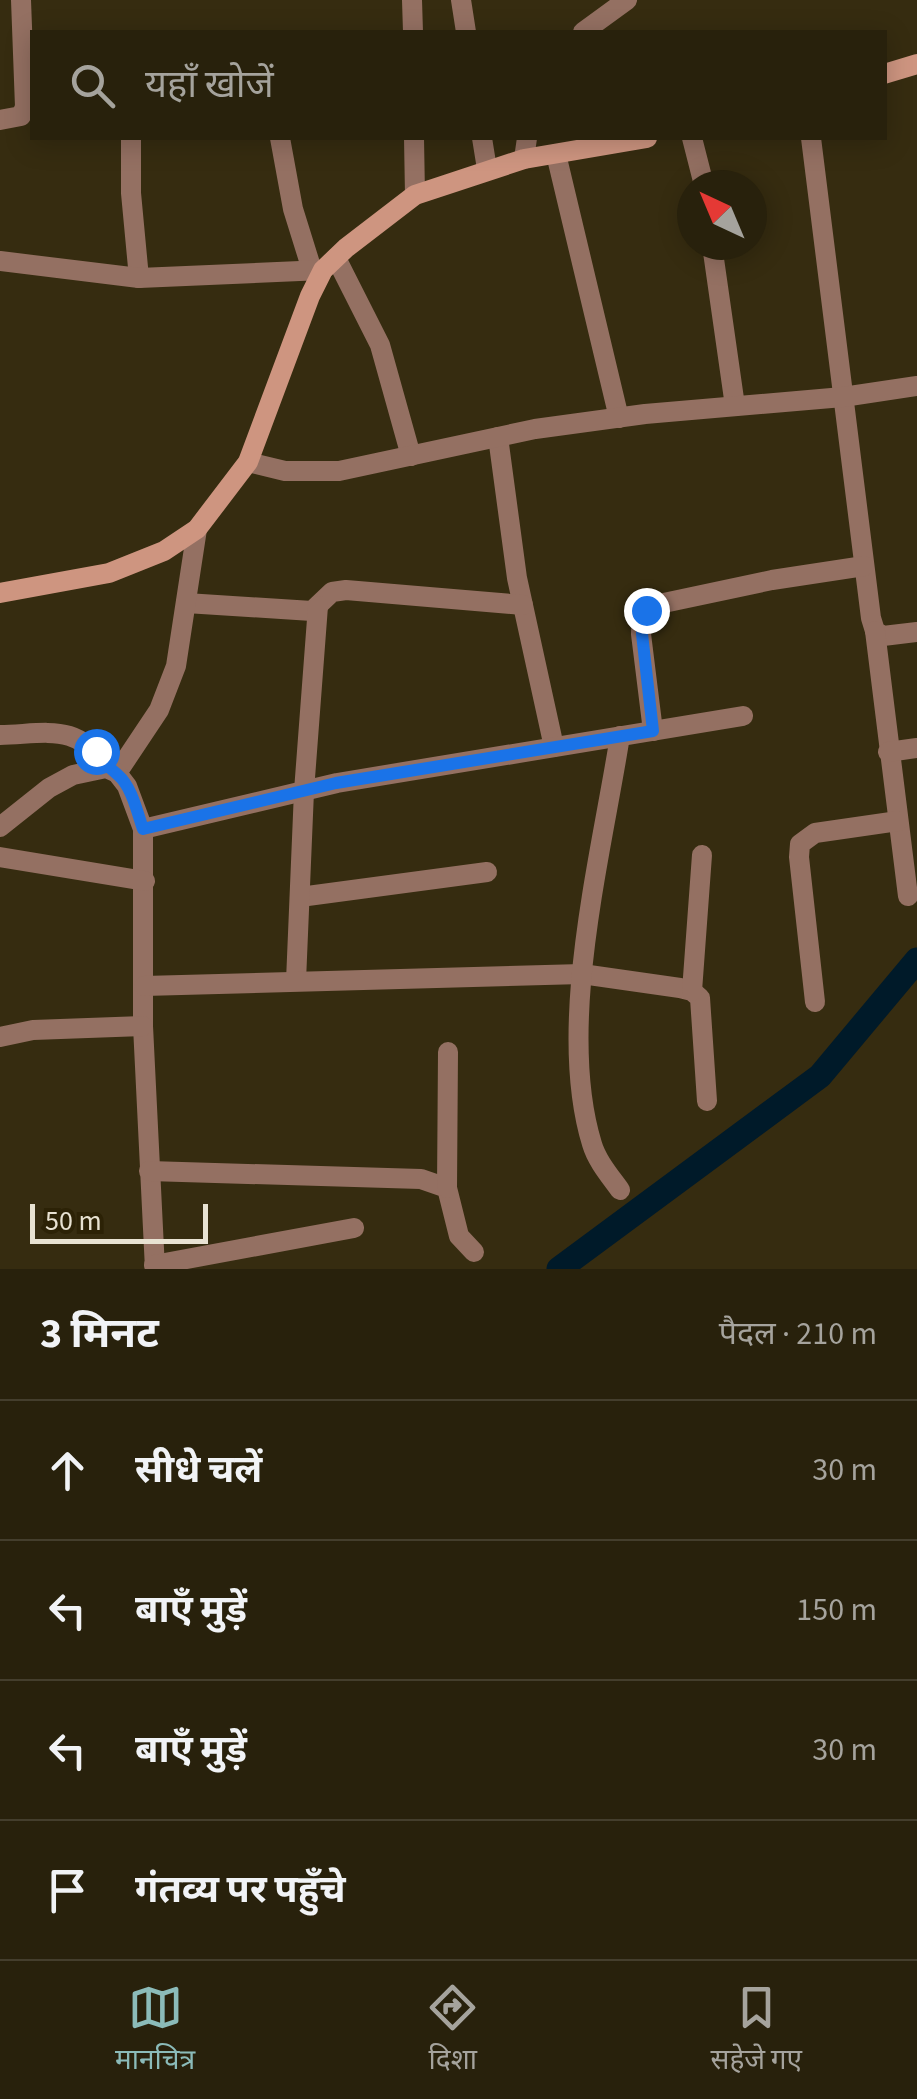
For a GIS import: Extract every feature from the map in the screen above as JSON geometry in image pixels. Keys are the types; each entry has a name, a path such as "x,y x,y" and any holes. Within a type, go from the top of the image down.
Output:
{"street":[{"path":"0,120 22,116 25,107 29,69 21,0"},
{"path":"412,0 413,30"},
{"path":"462,0 466,30"},
{"path":"585,30 627,0"},
{"path":"887,73 917,64"},
{"path":"132,140 131,193 139,278"},
{"path":"280,140 293,209 324,266 380,345 412,456"},
{"path":"414,140 415,194"},
{"path":"482,140 487,169"},
{"path":"0,593 109,573 164,552 197,529 248,462 324,266 415,194 487,169 526,148 556,154 636,140"},
{"path":"693,140 700,170"},
{"path":"810,140 908,896"},
{"path":"556,154 618,418"},
{"path":"714,260 735,406"},
{"path":"0,261 139,278 324,266"},
{"path":"248,462 284,470 321,472 618,418 844,397 917,386"},
{"path":"498,437 523,605 554,747"},
{"path":"0,827 49,788 73,775 112,771 159,710 176,666 197,529"},
{"path":"653,731 642,634 646,610 772,580 864,566"},
{"path":"186,602 312,611 332,592 346,590 523,605"},
{"path":"296,980 304,791 318,606"},
{"path":"875,631 883,636 917,632"},
{"path":"143,829 304,791 743,716"},
{"path":"0,736 74,735 96,751 127,786 143,829 144,1026 154,1267 354,1228"},
{"path":"620,736 582,974 578,1072 593,1147 620,1190"},
{"path":"888,752 917,748"},
{"path":"815,1002 800,844 815,833 898,821"},
{"path":"692,991 702,855"},
{"path":"0,858 145,881"},
{"path":"300,897 486,872"},
{"path":"144,986 582,974 692,991 700,998 702,1008 706,1101"},
{"path":"0,1037 33,1030 144,1026"},
{"path":"448,1052 447,1188 458,1236 474,1252"},
{"path":"148,1172 421,1179 447,1188"}],"waterway":[{"path":"559,1269 820,1076 917,960"}],"route":[{"path":"96,751 106,768 127,786 143,829 336,783 653,731 642,634 646,610"}]}
